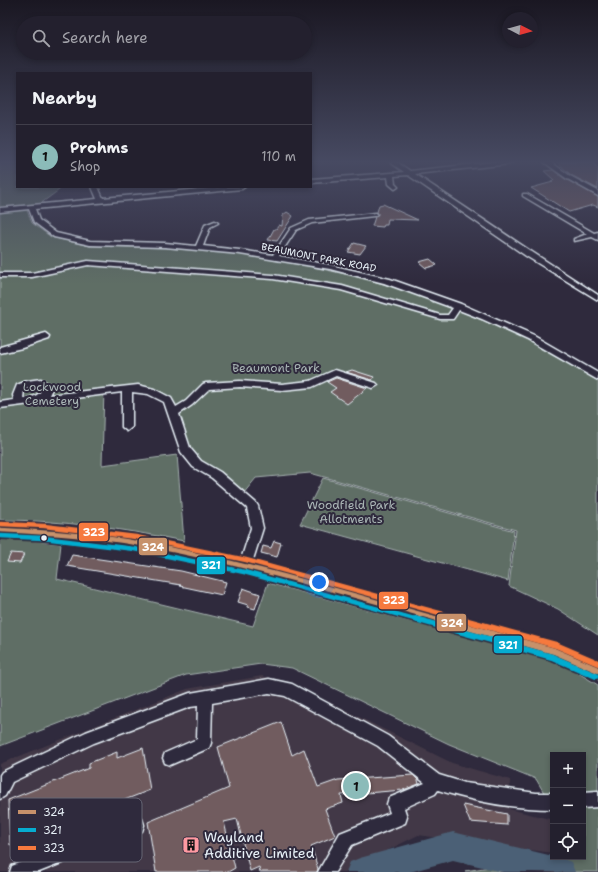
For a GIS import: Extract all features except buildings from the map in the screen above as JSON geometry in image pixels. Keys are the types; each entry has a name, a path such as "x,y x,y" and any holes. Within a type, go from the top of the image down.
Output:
{"main road":[{"path":"0,530 43,532 135,544 245,566 554,651 598,670"}],"street":[{"path":"0,210 64,203"},
{"path":"453,203 598,298"},
{"path":"539,203 596,235"},
{"name":"BEAUMONT PARK ROAD","path":"31,206 36,221 54,235 90,243 199,248 275,257 330,267 387,281 458,306 531,338 598,377"},
{"path":"275,257 293,229 311,222 374,214"},
{"path":"199,248 207,226 216,223"},
{"path":"576,240 596,235"},
{"path":"0,275 32,275 64,266 88,263 144,266 273,277 322,284 342,288 440,317 450,317 458,306"},
{"path":"0,350 19,346 46,337"},
{"path":"174,412 189,403 206,386 240,384 282,387 312,384 335,373 374,385"},
{"path":"19,402 18,395 20,387 27,384 41,382 48,387 44,395 38,399"},
{"path":"0,405 38,399 138,388 151,391 168,400 174,412 185,449 197,464 216,475 252,506 257,528 245,566"},
{"path":"127,389 127,428"},
{"path":"0,791 8,777 91,737 190,700 269,686 287,689 383,741 435,781 465,791 536,801 550,801"},
{"path":"170,758 204,743 205,697"},
{"path":"326,872 346,839 399,817 395,804 430,789 435,781"},
{"path":"586,800 598,798"},
{"path":"18,872 43,862"}],"shaded area":[{"path":"262,676 288,682 452,763 510,780 509,809 550,819 550,853 418,835 354,867 348,872 0,872 0,764 187,689"}],"green space":[{"path":"0,203 42,203 40,204 0,209"},
{"name":"Beaumont Park","path":"26,208 32,223 51,237 90,246 166,248 241,254 299,264 363,278 407,291 460,310 527,341 598,381 598,635 558,609 509,586 516,530 310,473 256,478 243,494 201,462 190,447 172,399 155,389 139,385 104,388 102,465 177,455 184,541 69,523 0,520 0,211"},
{"name":"Woodfield Park Allotments","path":"323,478 514,531 508,581 300,524"},
{"path":"3,537 61,544 57,579 253,626 268,583 560,662 598,685 598,872 465,871 550,857 550,860 586,860 586,752 550,752 550,803 536,779 449,744 292,668 261,664 186,675 0,746 0,543"}],"waterway":[{"path":"360,872 453,846 561,872"}],"transit line":[{"name":"323","path":"0,524 44,526 136,537 246,560 556,645 598,663"},
{"name":"324","path":"0,530 43,532 135,543 245,566 554,651 598,670"},
{"name":"321","path":"0,536 43,538 134,549 244,572 552,657 596,676"}],"place":[{"name":"Prohms","path":"356,786"},
{"name":"Wayland Additive Limited","path":"191,845"}],"park label":[{"name":"Lockwood Cemetery","path":"52,394"}]}
